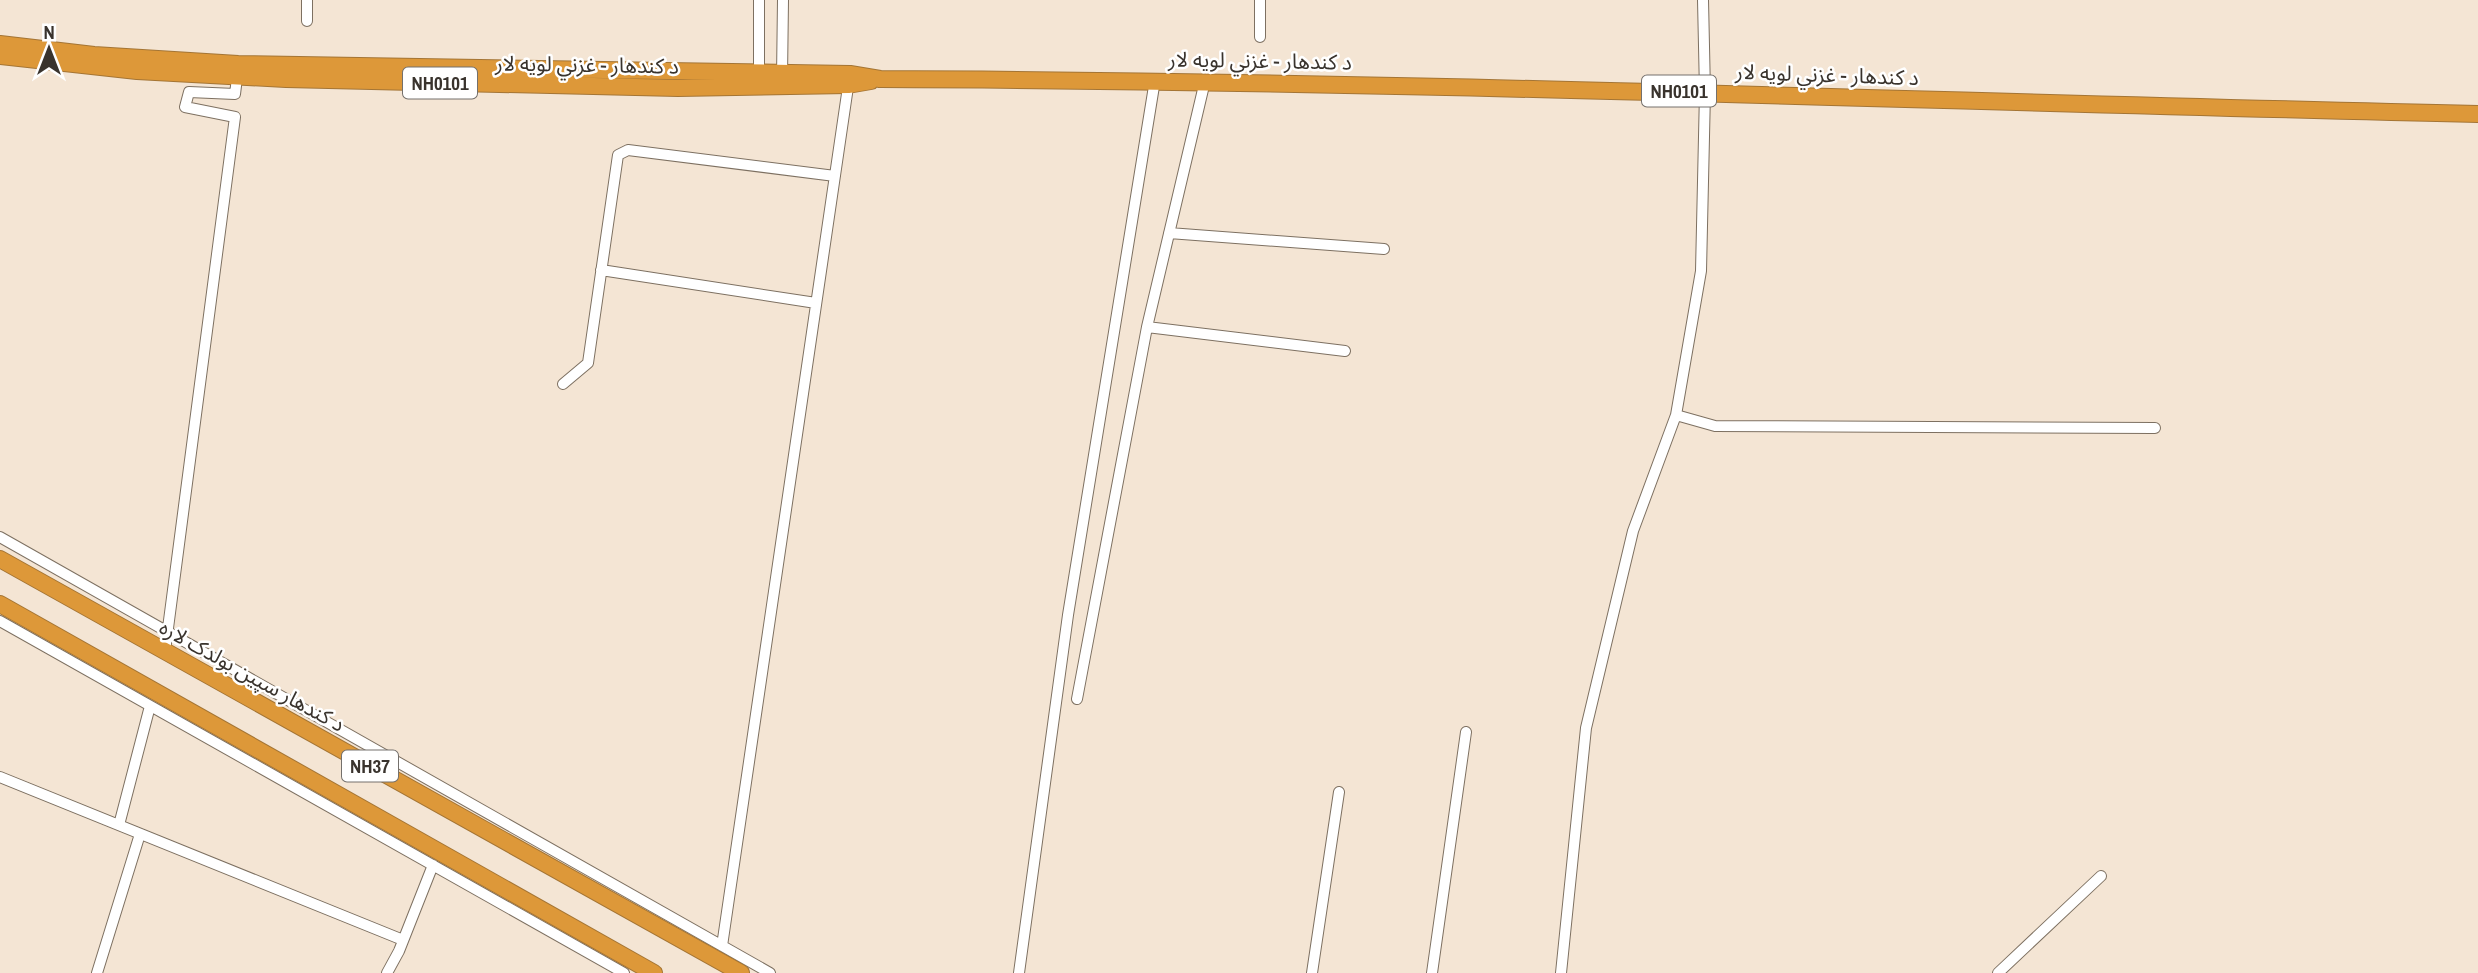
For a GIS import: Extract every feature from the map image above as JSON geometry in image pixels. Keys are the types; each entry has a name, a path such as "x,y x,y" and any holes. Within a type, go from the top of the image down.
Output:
{"highway":[{"name":"د کندهار - غزني لويه لار","path":"0,44 238,70"},
{"name":"د کندهار - غزني لويه لار","path":"0,56 137,71 238,70 759,80 1155,80 1705,92 2478,114"},
{"name":"د کندهار سپین بولدک لاره","path":"0,559 741,973"},
{"name":"NH37","path":"0,604 654,973"}],"street":[{"path":"307,0 307,21"},
{"path":"759,80 760,0"},
{"path":"782,80 783,0"},
{"path":"1260,0 1260,37"},
{"path":"1561,973 1586,728 1633,531 1676,415 1701,271 1705,92 1703,0"},
{"path":"165,652 235,117 185,107 189,92 235,94 238,70"},
{"path":"722,946 849,80"},
{"path":"1019,973 1068,615 1155,80"},
{"path":"1077,699 1147,327 1205,81"},
{"path":"564,384 588,363 618,155 628,150 835,176"},
{"path":"1169,233 1384,249"},
{"path":"601,270 816,303"},
{"path":"1147,327 1345,351"},
{"path":"1676,415 1716,426 2155,428"},
{"path":"0,537 770,973"},
{"path":"0,621 624,973"},
{"path":"119,825 150,706"},
{"path":"1433,973 1466,732"},
{"path":"0,777 403,940"},
{"path":"1312,973 1339,792"},
{"path":"97,973 140,834"},
{"path":"387,973 433,865"},
{"path":"1998,973 2101,876"}]}
